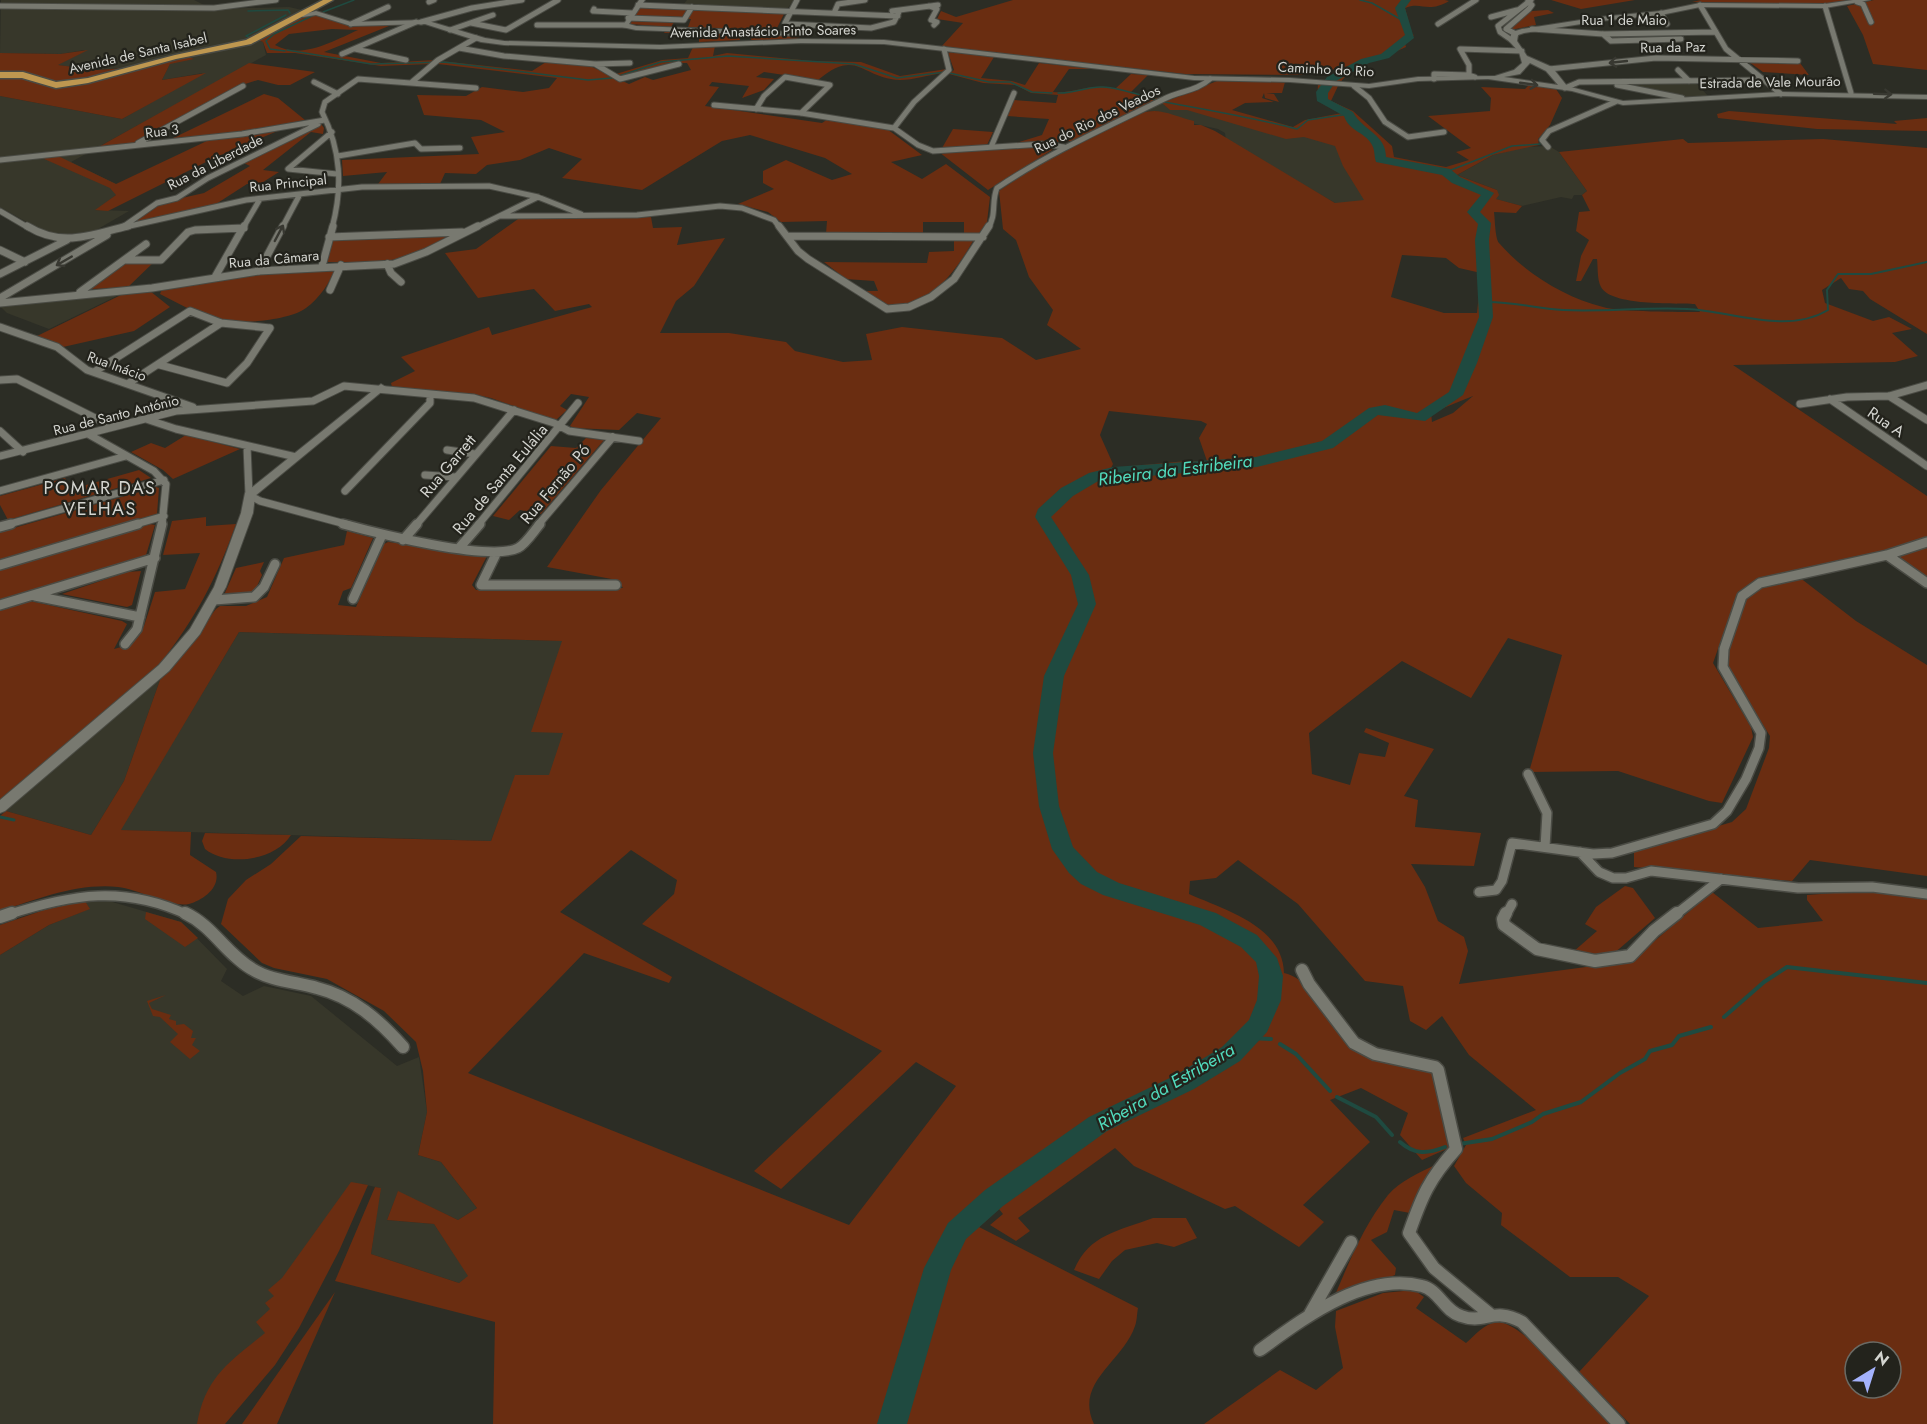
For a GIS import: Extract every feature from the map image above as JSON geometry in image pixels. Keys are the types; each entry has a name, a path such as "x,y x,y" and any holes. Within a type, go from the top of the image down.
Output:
{"main road":[{"name":"Avenida de Santa Isabel","path":"0,75 23,75 51,84 74,83 175,57 243,44 280,27 322,2"},
{"name":"Avenida de Santa Isabel","path":"280,27 322,2"}],"street":[{"path":"191,0 203,8"},
{"path":"0,6 203,8 230,7 276,0"},
{"path":"472,0 482,6"},
{"path":"342,54 418,22 482,6 522,0"},
{"path":"506,30 558,0"},
{"path":"678,7 682,0"},
{"path":"797,0 785,23 871,28 894,22 899,13"},
{"path":"834,13 838,4 865,0"},
{"path":"1438,24 1476,0"},
{"path":"1490,78 1520,70 1527,63 1514,37 1506,29 1529,9 1532,5 1529,1 1498,26 1500,32 1514,37 1531,29 1661,13 1700,5 1825,6 1867,0"},
{"path":"320,14 316,9 322,2"},
{"path":"1857,2 1863,4 1871,22"},
{"path":"537,25 605,27 628,19 640,3 678,7 865,14 899,13 929,6 937,7 931,20 937,22 934,25"},
{"path":"1700,5 1726,49 1781,94"},
{"path":"1825,6 1851,93"},
{"path":"594,9 593,11 628,19 684,20 692,7"},
{"path":"351,24 388,8"},
{"path":"1491,17 1517,9"},
{"name":"Avenida Anastácio Pinto Soares","path":"306,13 320,14 351,24 418,22 504,43 660,47 805,38 822,41 891,42 1210,79"},
{"path":"1661,13 1667,24"},
{"path":"450,30 493,15"},
{"path":"628,19 636,28 805,38"},
{"path":"471,23 519,33"},
{"name":"Rua 1 de Maio","path":"1531,29 1603,34 1716,32"},
{"path":"1603,34 1611,41 1681,39"},
{"path":"412,82 436,62 476,38"},
{"path":"459,48 516,58 595,64 630,63"},
{"path":"354,49 406,60"},
{"path":"894,128 914,102 946,72 944,49"},
{"path":"1472,76 1460,49 1524,54 1549,69 1565,88 1574,83 1586,82 1766,80"},
{"name":"Rua da Paz","path":"1549,69 1656,58 1798,61"},
{"path":"595,64 615,76 679,64"},
{"path":"1678,70 1689,81"},
{"path":"756,109 764,96 785,76 830,85 801,113"},
{"name":"Caminho do Rio","path":"1210,79 1326,83 1369,87 1434,79 1464,80 1472,76 1490,78"},
{"name":"Estrada de Vale Mourão","path":"1490,78 1565,88 1615,102 1781,94 1851,93 1927,97"},
{"path":"1557,78 1586,82"},
{"path":"322,266 340,198 337,174 338,156 322,106 358,79 476,88"},
{"name":"Rua do Rio dos Veados","path":"983,237 994,218 992,196 998,188 1064,147 1204,84 1210,79"},
{"path":"314,82 338,94"},
{"path":"1612,82 1630,89 1682,98"},
{"path":"130,147 243,86"},
{"path":"1354,86 1369,98 1386,122 1408,137 1444,132"},
{"path":"991,147 1014,93"},
{"path":"1548,147 1542,141 1549,131 1615,102"},
{"path":"714,105 801,113 894,128 918,145 933,151 1042,144 1064,147"},
{"name":"Rua 3","path":"0,160 242,134 325,120"},
{"name":"Rua da Liberdade","path":"0,301 157,203 177,198 208,178 325,120"},
{"path":"332,132 288,169 337,174"},
{"path":"338,156 415,143 421,149 460,148"},
{"name":"Rua Principal","path":"0,211 45,237 67,240 260,199 299,196 338,189 476,186 501,188 538,197 586,216"},
{"path":"259,271 299,196"},
{"name":"Rua da Câmara","path":"0,301 152,288 259,271 387,264 426,252 462,232 502,216 538,197"},
{"path":"215,277 260,199"},
{"path":"502,216 673,213 734,207 767,216 808,259 887,309 915,305 949,284 983,237"},
{"path":"124,260 161,260 188,232 195,230 244,228"},
{"path":"329,237 462,232"},
{"path":"787,236 983,237"},
{"path":"0,274 67,240"},
{"path":"79,293 146,244"},
{"path":"0,250 25,262"},
{"path":"387,264 391,273 401,282"},
{"path":"330,290 341,265"},
{"path":"94,372 190,311 221,323 270,328 246,363 227,383 160,365"},
{"path":"129,383 160,365 221,323"},
{"name":"Rua Inácio","path":"0,327 57,347 80,367 196,408"},
{"path":"0,380 17,379 113,427"},
{"path":"1800,404 1830,399 1889,396 1927,385"},
{"name":"Rua de Santo António","path":"0,456 23,452 144,418 196,408 312,401 344,386 381,387"},
{"path":"249,495 381,387 430,395 474,398 554,423 560,428 639,441"},
{"path":"345,491 430,403 430,395"},
{"path":"1889,396 1927,420"},
{"name":"Rua A","path":"1830,399 1923,459 1927,466"},
{"name":"Rua de Santa Eulália","path":"460,547 560,428 578,403"},
{"name":"Rua Garrett","path":"403,540 514,410"},
{"path":"144,418 176,429 296,457"},
{"path":"0,431 23,452"},
{"path":"88,434 164,480 167,488 164,516 137,629 125,644"},
{"name":"Rua Fernão Pó","path":"498,552 519,548 613,437"},
{"path":"0,808 164,668 195,631 214,600 247,513 249,495 247,446"},
{"path":"447,450 475,454"},
{"path":"0,491 126,456"},
{"path":"425,475 455,477"},
{"path":"0,527 164,480"},
{"path":"249,495 260,501 403,540 498,552 481,585 616,585"},
{"path":"0,565 164,516"},
{"path":"353,600 382,535"},
{"path":"1479,892 1496,890 1502,881 1512,843 1580,852 1612,853 1678,836 1713,824 1727,811 1746,779 1759,748 1761,733 1723,667 1724,649 1742,596 1760,583 1887,555 1927,542"},
{"path":"1887,555 1927,583"},
{"path":"0,605 155,558"},
{"path":"214,600 249,600 256,597 262,593 275,564"},
{"path":"32,595 140,617"},
{"path":"1528,774 1543,799 1547,813 1545,846"},
{"path":"1580,852 1599,872 1613,878 1626,878 1651,871 1798,888 1872,887 1927,894"},
{"path":"1512,904 1503,918 1504,925 1537,949 1595,961 1617,959 1630,956 1654,931 1721,879"},
{"path":"0,917 71,896 98,892 159,904 192,916 205,925 250,969 337,994 372,1017 404,1047"},
{"path":"1302,970 1307,982 1346,1036 1358,1046 1368,1052 1435,1066 1438,1071 1456,1149 1423,1192 1409,1233 1434,1268 1491,1315"},
{"path":"1310,1314 1351,1242"},
{"path":"1260,1350 1310,1314 1365,1291 1400,1283 1424,1286 1457,1316 1478,1321 1491,1315 1506,1314 1522,1322 1619,1424"}],"shaded area":[{"path":"1,0 194,0 212,9 289,7 302,10 239,43 125,68 98,70 57,65 85,50 60,54 0,53"},
{"path":"687,0 794,0 787,9 683,5"},
{"path":"1013,0 1449,1 1435,7 1405,8 1414,35 1405,43 1406,47 1361,65 1340,83 1328,82 1340,69 1338,68 1317,75 1185,74 941,47 963,23 937,19 941,11 956,17"},
{"path":"1551,0 1635,0 1581,9"},
{"path":"1701,0 1859,0 1838,4 1692,2"},
{"path":"1874,0 1927,0 1927,70 1873,64 1863,35 1847,6"},
{"path":"640,7 785,12 776,30 688,27 691,19 676,19 671,27 630,24"},
{"path":"1548,10 1554,13 1534,17 1536,25 1510,30 1510,26 1532,11"},
{"path":"314,14 355,26 404,24 389,26 324,52 381,63 435,60 431,64 381,66 295,53 267,53 263,42 258,40 304,16","holes":["332,29 358,30 328,44 307,50 296,51 275,45 289,34"]},
{"path":"661,30 793,34 800,37 752,42 749,33 739,34 740,40 699,42 699,35 720,34 665,33"},
{"path":"258,40 263,42 266,55 71,162 116,184 116,195 96,210 129,211 91,233 75,236 50,235 0,207 0,96 122,119 203,73 162,80 170,64 185,56"},
{"path":"715,46 713,56 727,53 813,61 861,62 900,76 947,69 942,73 900,80 876,75 851,65 831,70 818,80 764,72 756,77 774,79 764,90 742,98 749,86 712,82 709,86 719,87 705,106 822,123 828,119 887,129 922,155 891,162 922,179 946,164 990,197 987,222 978,235 964,235 964,222 923,222 923,235 826,234 827,221 781,222 768,212 738,204 774,189 763,183 763,171 786,160 832,180 852,174 825,158 750,135 722,141 642,190 562,178 582,159 549,148 520,160 487,165 476,174 445,173 440,184 378,184 387,172 343,176 342,160 479,154 471,137 505,132 481,120 424,115 417,95 466,96 482,87 523,92 549,88 557,78 438,64 441,61 532,71 546,62 588,65 629,84 645,77 653,80 691,70 687,63 669,63 620,77 616,74 662,60 688,58 693,47"},
{"path":"88,50 58,65 98,70 126,68 88,79 60,83 0,73 0,53 60,54"},
{"path":"948,53 994,57 981,78 1012,81 1025,85 1039,63 1095,69 1069,69 1053,92 1091,87 1115,89 1131,74 1148,75 1130,93 1160,99 1072,141 1013,144 1042,135 1049,119 1007,116 1014,100 1056,103 1058,95 1031,93 1016,85 983,83 949,74 954,70"},
{"path":"185,56 194,59 170,64 162,80 206,73 122,119 0,96 0,76 20,77 54,87"},
{"path":"1749,62 1800,63 1809,75 1763,72"},
{"path":"249,63 315,72 290,85 278,85 258,80 245,84 135,143 95,149"},
{"path":"1217,81 1285,82 1282,93 1266,93 1274,94 1279,102 1265,98 1264,93 1262,98 1274,102 1245,103 1232,110 1293,127 1305,120 1342,113 1321,101 1318,92 1318,84 1338,86 1331,101 1353,111 1392,146 1394,157 1446,167 1469,160 1456,152 1471,148 1428,116 1490,111 1491,98 1481,87 1525,89 1529,85 1556,89 1562,98 1550,125 1538,139 1539,145 1493,155 1457,175 1497,190 1499,195 1496,199 1522,206 1516,213 1494,212 1496,233 1499,243 1533,274 1588,303 1612,309 1636,311 1700,312 1695,304 1644,302 1617,298 1607,293 1600,284 1597,259 1593,259 1581,281 1576,281 1581,256 1589,240 1576,231 1579,212 1590,211 1582,195 1587,191 1559,152 1683,139 1688,143 1823,139 1927,148 1927,334 1870,299 1863,291 1849,289 1841,278 1822,290 1825,303 1873,321 1889,317 1912,329 1892,333 1918,356 1895,362 1733,365 1927,496 1927,538 1889,550 1753,583 1738,592 1713,663 1751,727 1753,737 1722,803 1709,801 1618,771 1529,772 1562,655 1508,638 1471,698 1402,661 1309,733 1312,774 1350,785 1359,753 1385,757 1389,743 1364,732 1366,728 1434,749 1404,796 1418,800 1415,827 1481,833 1474,866 1411,864 1425,887 1438,921 1464,937 1468,951 1459,984 1631,961 1712,892 1758,928 1823,921 1807,900 1807,895 1875,890 1927,898 1927,1424 1630,1424 1579,1372 1649,1296 1618,1277 1570,1277 1501,1225 1502,1213 1466,1183 1454,1166 1466,1145 1463,1138 1536,1110 1469,1055 1442,1016 1426,1030 1410,1021 1403,986 1365,981 1298,904 1238,860 1216,878 1190,881 1189,894 1235,914 1263,932 1274,943 1281,957 1284,973 1296,978 1306,986 1337,1031 1354,1050 1381,1062 1433,1071 1449,1148 1422,1160 1400,1135 1408,1113 1361,1088 1330,1100 1370,1142 1303,1205 1324,1222 1299,1247 1235,1206 1225,1209 1134,1166 1115,1148 1018,1218 1030,1231 1016,1241 990,1225 1003,1214 999,1209 979,1227 1138,1308 1136,1324 1129,1339 1102,1373 1090,1396 1090,1409 1094,1424 493,1424 495,1322 335,1281 375,1187 381,1188 371,1254 459,1283 468,1276 434,1224 387,1220 398,1191 458,1220 477,1208 441,1162 418,1155 427,1112 423,1071 416,1042 384,1011 327,979 274,968 262,963 221,924 228,899 246,880 271,864 301,836 491,841 515,775 549,775 563,733 531,732 562,641 239,632 121,830 191,832 190,855 216,872 217,878 209,893 194,902 182,904 118,887 88,887 43,897 0,911 0,816 6,811 91,835 124,781 160,680 216,609 220,606 246,606 267,597 284,558 344,545 347,531 373,538 351,588 343,591 338,605 356,607 384,544 388,542 485,554 487,556 472,585 476,590 623,588 617,580 547,567 601,490 661,418 637,413 619,430 574,428 570,426 589,397 571,394 560,406 567,410 557,419 550,419 491,398 468,393 434,393 392,387 391,383 415,371 401,357 489,327 492,335 592,307 589,304 555,311 534,289 478,298 445,253 476,249 518,219 651,217 653,228 682,227 677,245 725,238 694,286 676,301 660,333 729,333 786,342 795,351 843,362 872,360 866,334 902,327 1002,338 1036,360 1081,349 1047,325 1053,310 1029,277 1016,240 1003,229 999,191 1098,131 1139,114 1154,111 1169,113 1194,121 1194,125 1201,125 1215,131 1335,203 1364,200 1343,166 1335,146 1304,137 1286,139 1187,110 1170,110 1162,103","holes":["1402,255 1446,258 1459,268 1481,273 1477,313 1444,313 1391,297","1473,396 1453,413 1432,422 1431,413","1109,411 1201,421 1207,424 1199,438 1207,461 1111,468 1113,464 1100,435","631,850 677,880 674,894 642,924 882,1051 754,1171 781,1189 916,1062 956,1086 849,1225 468,1073 584,953 669,983 672,977 560,912"]},
{"path":"1695,82 1708,96 1683,97 1617,83"},
{"path":"264,94 278,98 305,120 236,133 167,141"},
{"path":"1162,103 1327,134 1378,203 1335,203 1226,140 1225,133 1218,129 1168,118 1171,115 1156,111 1146,112"},
{"path":"1729,111 1897,124 1894,121 1927,118 1927,131 1817,129 1718,118 1717,114"},
{"path":"321,124 324,128 323,134 311,132 263,170 279,172 260,184 247,184 216,204 129,225 160,203 204,193 250,166 244,163"},
{"path":"287,127 214,158 108,211 95,210 116,195 110,188 42,158 58,156 116,184 211,139"},
{"path":"953,129 993,132 987,145 942,148"},
{"path":"1049,146 1052,150 988,190 939,152"},
{"path":"1549,146 1559,152 1587,191 1582,195 1574,195 1572,199 1561,197 1522,206 1495,199 1497,190 1457,175 1493,155 1525,147"},
{"path":"450,234 419,252 405,257 377,262 327,262 332,240"},
{"path":"954,239 974,239 960,262 939,286 915,304 901,307 885,305 864,291 878,291 874,281 846,279 824,262 927,263 929,252 954,251"},
{"path":"155,261 127,288 87,289 122,263"},
{"path":"336,267 324,289 306,308 289,316 264,320 239,322 212,318 160,294 162,289 288,269"},
{"path":"150,291 170,307 134,331 63,347 35,337 123,294"},
{"path":"125,292 49,329 7,313 0,306"},
{"path":"186,435 240,449 173,479 163,470 131,452 151,443 165,448"},
{"path":"586,438 604,440 541,514 520,510 509,520 493,516 551,446 576,448"},
{"path":"139,470 151,478 8,520 0,505 0,496 65,478 72,489"},
{"path":"159,488 157,514 0,561 0,532"},
{"path":"206,517 206,526 236,524 221,563 204,597 173,647 160,664 0,802 0,611 30,601 122,621 127,624 114,649 132,644 144,626 155,592 185,589 200,553 163,555 172,521"},
{"path":"150,524 155,525 146,555 0,601 0,570"},
{"path":"1927,547 1927,578 1899,558 1906,552"},
{"path":"264,562 260,571 262,575 254,593 224,595 236,568"},
{"path":"141,571 132,605 127,607 62,594 127,572"},
{"path":"1799,577 1856,621 1927,665 1927,876 1810,860 1792,881 1634,867 1634,851 1732,822 1746,809 1769,748 1770,736 1728,669 1729,651 1746,597 1757,589"},
{"path":"239,632 563,641 535,720 586,722 568,779 512,785 491,841 120,830"},
{"path":"160,680 124,781 91,835 6,811 99,729"},
{"path":"205,833 291,835 284,844 263,856 238,859 214,855 205,849 202,841"},
{"path":"1625,886 1633,888 1655,918 1612,955 1603,957 1573,952 1597,931 1585,924 1596,907"},
{"path":"85,901 109,901 181,922 227,969 221,981 243,996 264,986 311,996 397,1066 419,1057 427,1112 418,1155 441,1162 477,1208 458,1220 398,1192 387,1220 434,1224 469,1276 459,1283 371,1254 380,1188 362,1184 217,1424 0,1424 0,955 49,925 89,909"},
{"path":"85,901 90,909 49,925 0,955 0,925 44,910"},
{"path":"146,912 181,922 198,938 185,947 145,919"},
{"path":"166,995 149,1003 152,1009 171,1015 169,1019 176,1021 176,1025 184,1024 193,1031 191,1038 196,1038 192,1045 200,1051 190,1059 170,1042 178,1034 160,1017 153,1016 147,1001"},
{"path":"1435,1165 1410,1213 1394,1210 1387,1232 1371,1240 1396,1268 1395,1275 1336,1299 1335,1295 1352,1256 1379,1206 1398,1186"},
{"path":"351,1182 368,1185 339,1251 299,1328 275,1365 225,1424 197,1424 206,1394 221,1371 265,1333 256,1322 270,1309 265,1303 274,1296 268,1290 282,1278"},
{"path":"1153,1218 1186,1218 1197,1238 1174,1247 1157,1243 1125,1250 1112,1261 1099,1279 1074,1270 1088,1249 1106,1235"},
{"path":"1414,1290 1424,1297 1416,1308 1466,1343 1484,1327 1497,1322 1509,1325 1523,1334 1556,1364 1610,1424 1204,1424 1280,1370 1316,1390 1343,1368 1335,1327 1336,1311 1383,1293"},
{"path":"335,1292 277,1424 242,1424"}],"waterway":[{"path":"323,12 354,0"},
{"path":"1360,0 1372,3 1407,23"},
{"name":"Ribeira da Estribeira","path":"1406,0 1400,8 1410,36 1385,56 1365,61 1331,79 1329,86 1322,92 1323,101 1349,114 1352,124 1372,137 1380,148 1380,159 1446,172 1456,180 1488,193 1487,196"},
{"path":"248,11 288,10 290,13"},
{"path":"251,38 246,36 286,15"},
{"path":"274,34 314,15"},
{"path":"273,35 266,41 270,49 285,51"},
{"path":"287,50 371,64 444,62 588,80 612,78"},
{"path":"619,76 661,62 728,56 854,64 897,78 945,72 989,82 1010,82 1032,92 1052,93"},
{"path":"1058,93 1097,87 1111,88 1297,129 1308,120 1349,114"},
{"path":"1446,172 1512,146 1540,144"},
{"name":"Ribeira da Estribeira","path":"892,1424 938,1268 957,1231 994,1198 1098,1124 1185,1082 1231,1054 1259,1025 1269,1000 1271,976 1266,958 1249,941 1208,919 1111,889 1089,878 1077,868 1063,849 1049,806 1043,753 1054,676 1087,604 1080,575 1043,517 1044,513 1067,492 1095,476 1113,472 1257,462 1294,451 1327,445 1340,438 1374,411 1385,410 1420,418 1455,395 1470,363 1486,317 1482,240 1485,223 1473,212 1485,199"},
{"path":"1485,302 1563,310 1687,309 1759,320 1795,321 1828,310 1827,290 1838,274 1871,274 1927,262"},
{"path":"0,817 14,820"},
{"path":"1724,1017 1764,982 1787,967 1927,983"},
{"path":"1459,1144 1492,1139 1532,1122 1543,1114 1581,1102 1620,1073 1645,1059 1650,1051 1672,1045 1679,1036 1711,1027"},
{"path":"1248,1038 1271,1039"},
{"path":"1280,1044 1296,1054 1330,1091"},
{"path":"1337,1097 1376,1117 1392,1135"},
{"path":"1400,1142 1421,1152 1445,1147"}],"district":[{"name":"POMAR DAS VELHAS","path":"100,498"}]}
